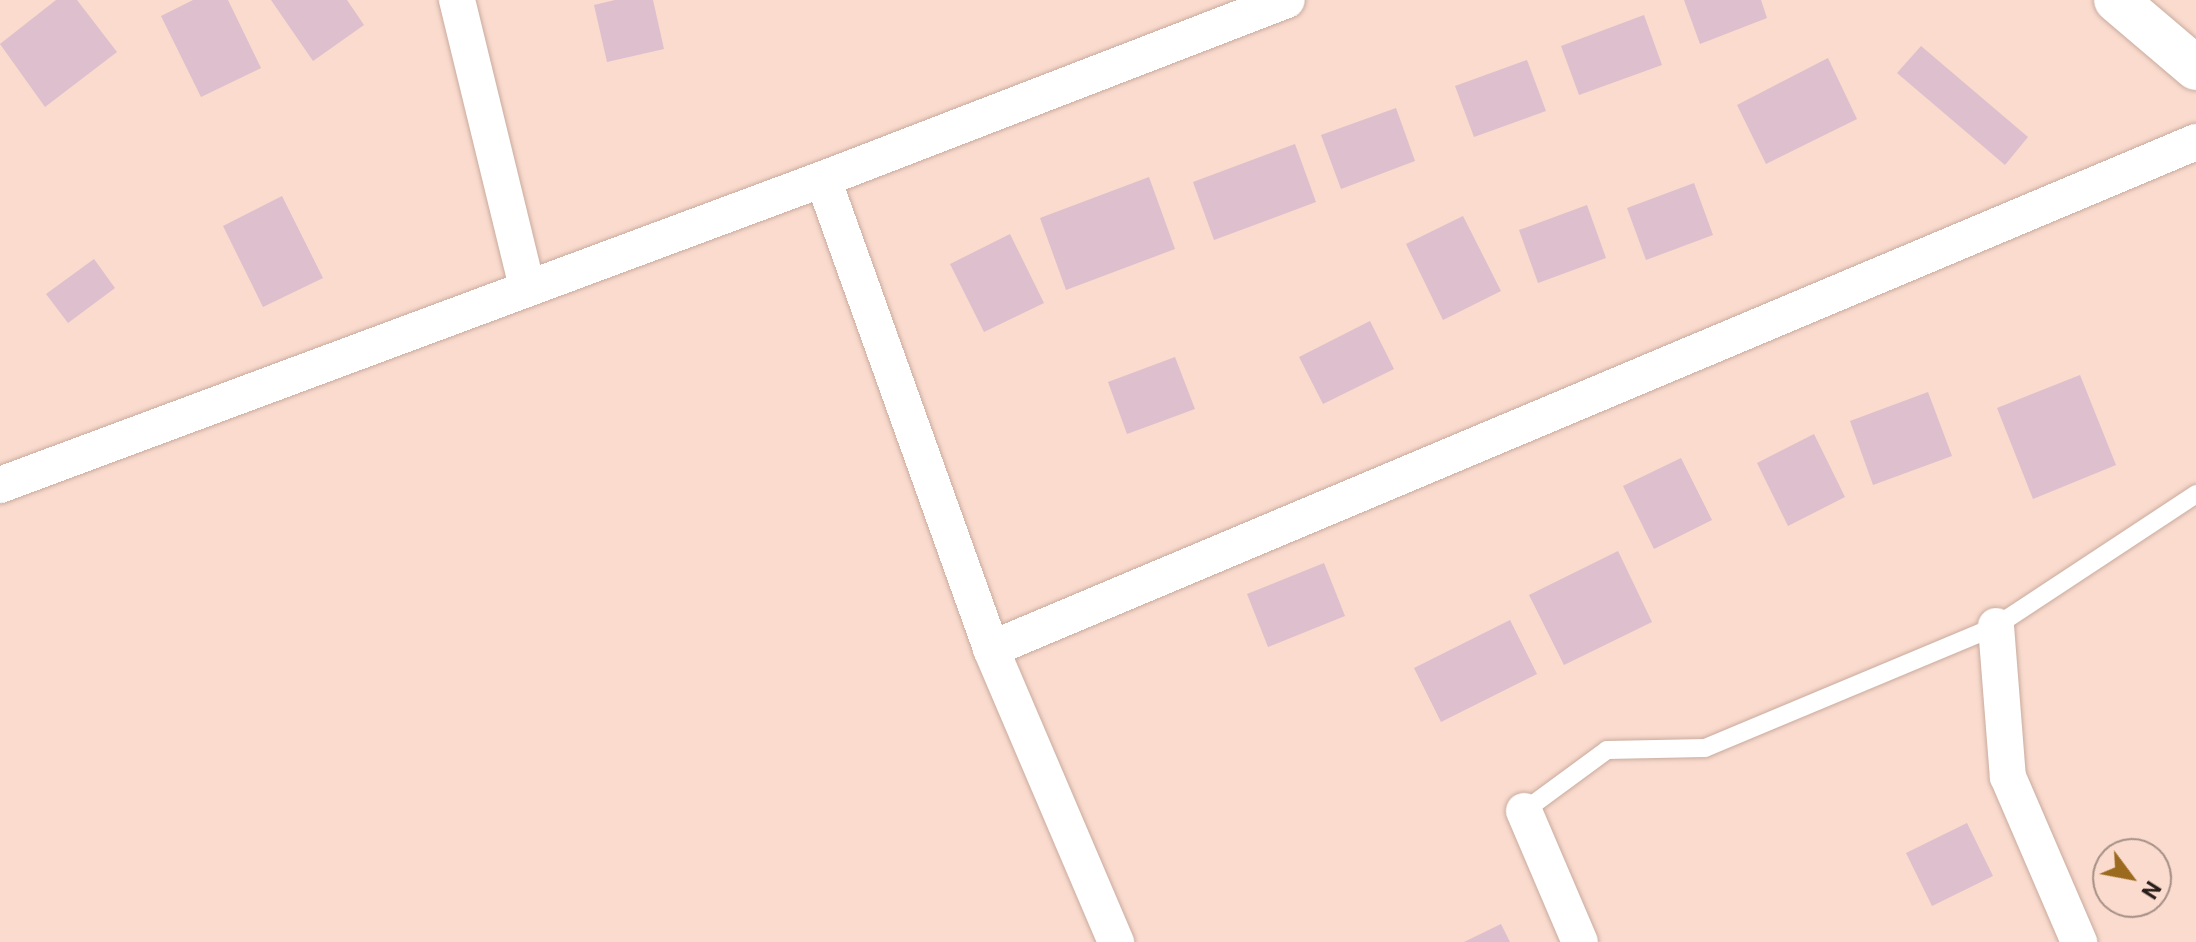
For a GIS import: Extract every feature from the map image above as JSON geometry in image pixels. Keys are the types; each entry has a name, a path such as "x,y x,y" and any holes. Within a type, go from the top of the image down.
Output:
{"street":[{"path":"457,0 527,288"},
{"path":"0,485 823,179 1287,0"},
{"path":"2116,0 2196,68"},
{"path":"991,649 2196,142"},
{"path":"823,179 991,649 1116,942"},
{"path":"1996,626 2008,777 2079,942"},
{"path":"1524,811 1580,942"}],"lane":[{"path":"1524,811 1607,750 1705,748 1996,626 2196,494"}],"building":[{"path":"56,0 77,0 117,52 45,107 0,44"},
{"path":"193,0 228,0 261,68 201,97 161,16"},
{"path":"271,0 347,0 364,25 313,61"},
{"path":"615,0 653,0 664,49 607,62 594,5"},
{"path":"1684,0 1761,0 1767,18 1700,44"},
{"path":"1644,15 1662,65 1579,95 1561,46"},
{"path":"1921,46 2028,137 2005,165 1897,73"},
{"path":"1828,58 1857,119 1766,164 1737,105"},
{"path":"1527,60 1546,111 1474,137 1455,86"},
{"path":"1396,108 1415,161 1341,189 1321,135"},
{"path":"1295,144 1316,202 1214,240 1193,182"},
{"path":"1149,177 1175,249 1066,290 1040,218"},
{"path":"1694,183 1713,235 1646,260 1627,208"},
{"path":"282,196 323,278 263,307 223,226"},
{"path":"1587,205 1606,258 1538,283 1519,230"},
{"path":"1463,216 1501,291 1443,320 1406,244"},
{"path":"1010,234 1044,303 984,332 950,264"},
{"path":"94,259 115,288 68,323 46,294"},
{"path":"1370,321 1394,369 1323,404 1299,357"},
{"path":"1175,357 1195,409 1127,434 1108,382"},
{"path":"2080,375 2116,465 2033,499 1997,408"},
{"path":"1928,392 1952,456 1873,485 1850,421"},
{"path":"1814,434 1845,497 1788,526 1757,463"},
{"path":"1681,458 1712,520 1654,549 1623,486"},
{"path":"1618,551 1652,622 1564,665 1529,595"},
{"path":"1324,563 1345,616 1268,647 1247,594"},
{"path":"1510,620 1537,674 1441,722 1414,668"},
{"path":"1967,823 1993,876 1932,906 1906,853"},
{"path":"1501,924 1510,942 1464,942"}]}
